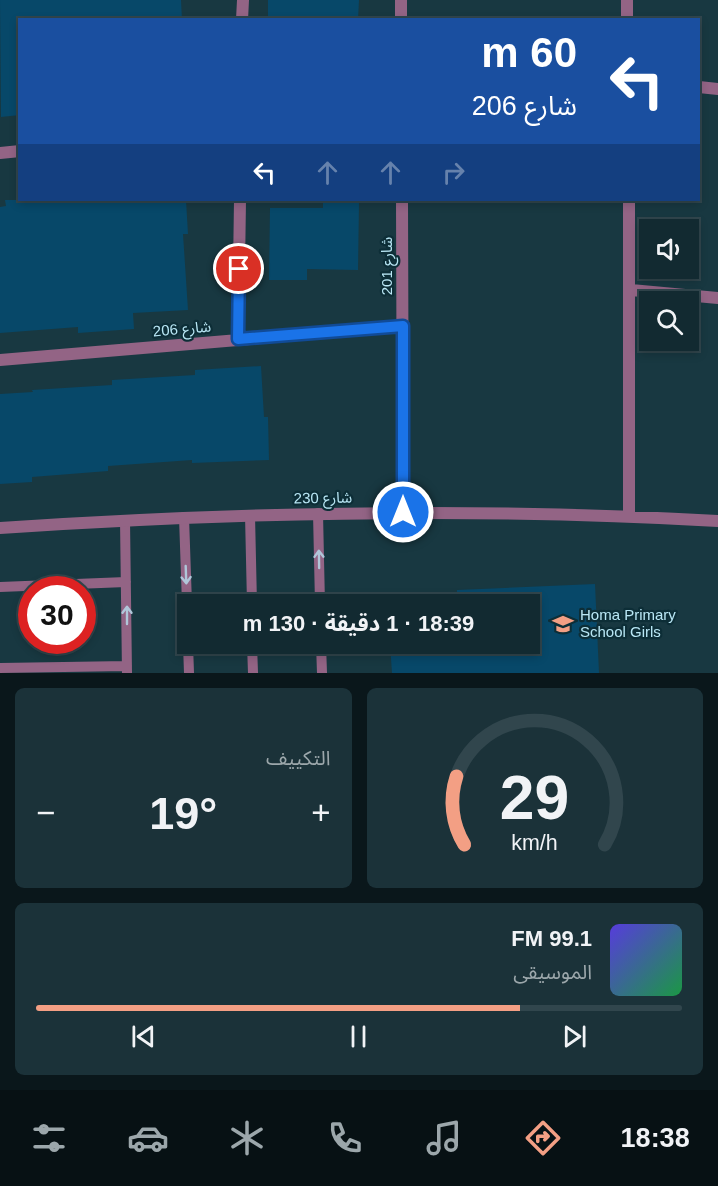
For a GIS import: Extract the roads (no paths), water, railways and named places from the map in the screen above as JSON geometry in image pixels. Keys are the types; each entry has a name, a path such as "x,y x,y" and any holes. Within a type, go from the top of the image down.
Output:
{"street":[{"path":"242,18 243,0"},
{"path":"401,0 401,18"},
{"path":"627,0 627,18"},
{"path":"700,87 718,89"},
{"path":"0,153 18,151"},
{"path":"238,339 240,201"},
{"name":"شارع 201","path":"402,201 403,512"},
{"path":"629,201 630,516"},
{"path":"631,290 718,297"},
{"name":"شارع 206","path":"0,360 403,326"},
{"name":"شارع 230","path":"0,528 184,517 403,512 718,520"}],"lane":[{"path":"318,513 320,594"},
{"path":"250,515 252,594"},
{"path":"184,517 187,594"},
{"path":"0,669 127,670 125,520"},
{"path":"0,587 126,582"},
{"path":"188,654 189,673"},
{"path":"252,654 253,673"},
{"path":"321,654 321,673"}],"place":[{"name":"Homa Primary School Girls","path":"563,624"}]}
